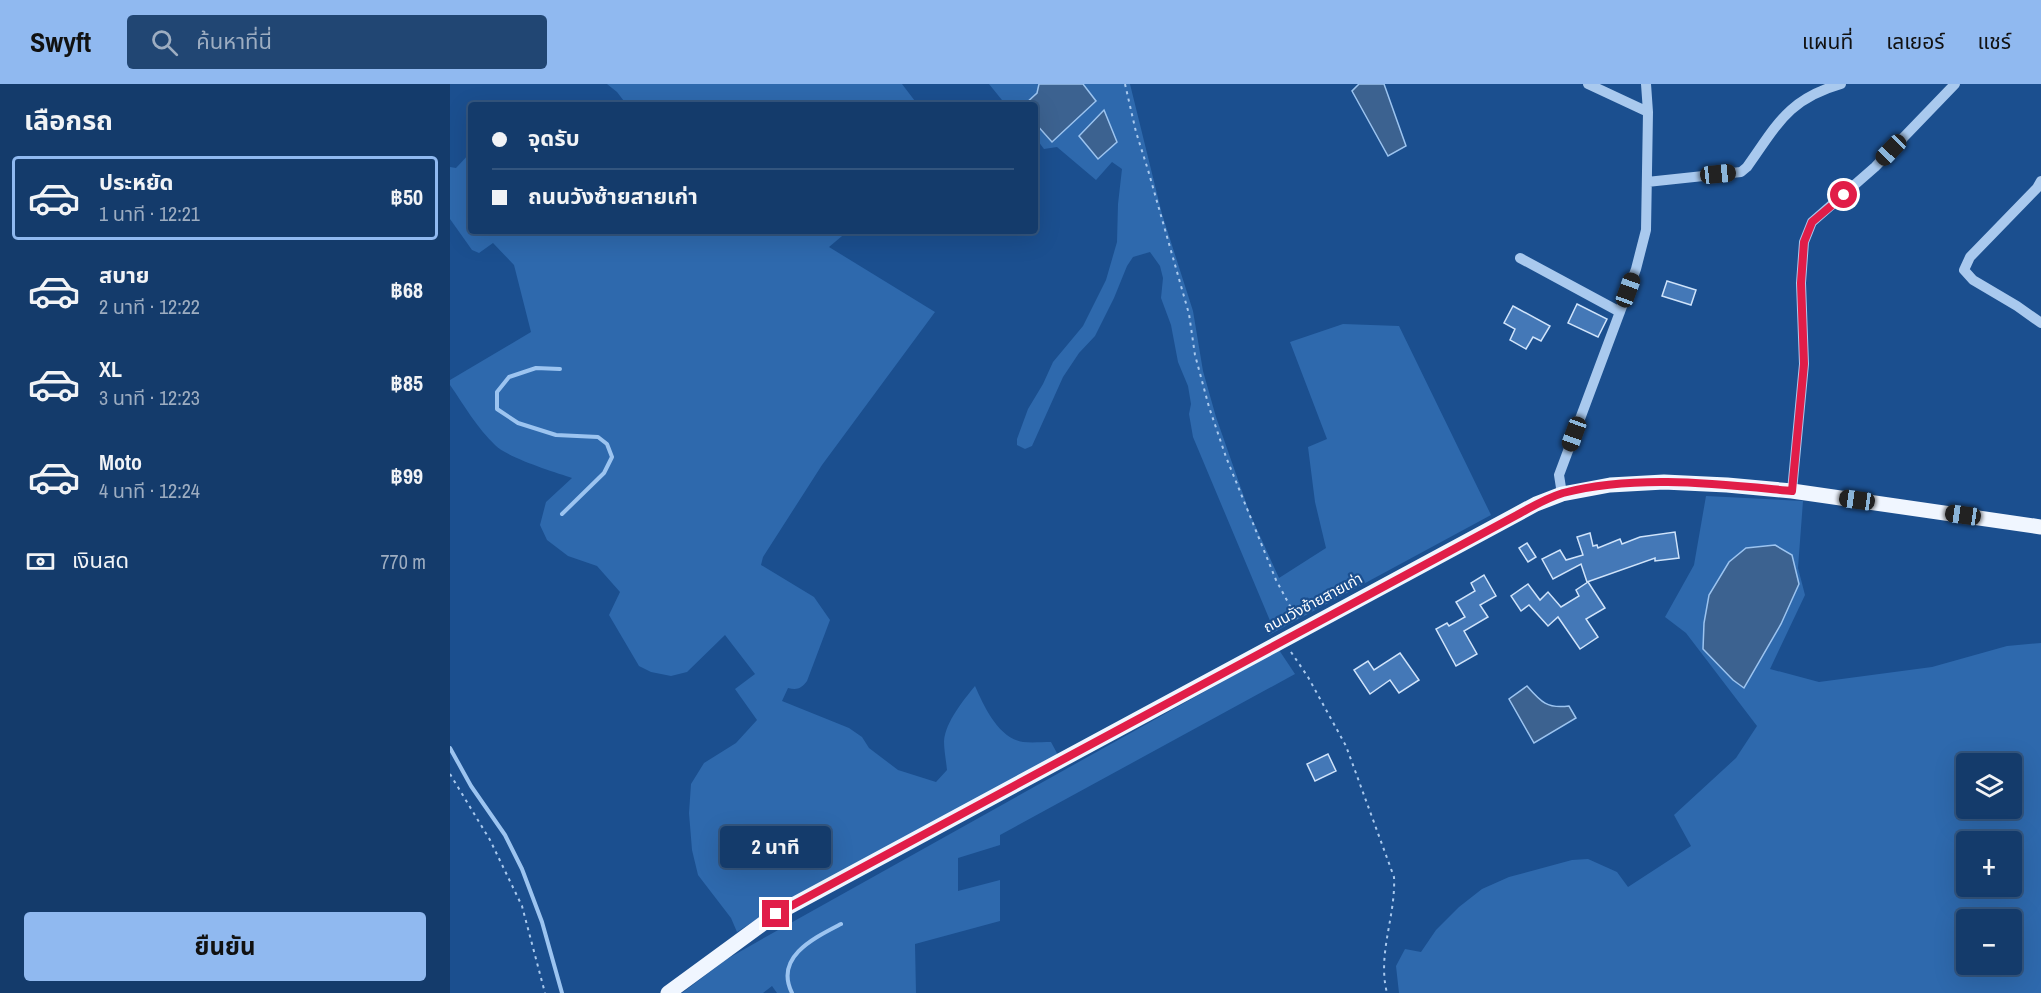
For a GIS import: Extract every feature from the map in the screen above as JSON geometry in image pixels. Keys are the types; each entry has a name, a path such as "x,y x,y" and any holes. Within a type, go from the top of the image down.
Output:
{"main road":[{"name":"ถนนวังซ้ายสายเก่า","path":"668,993 776,914 1536,504 1562,494 1610,485 1664,482 1727,484 1792,491 2041,527"}],"street":[{"path":"1588,84 1648,112"},
{"path":"1562,494 1559,475 1636,268 1646,230 1648,112 1646,84"},
{"path":"1647,182 1741,172 1784,115 1822,89 1841,84"},
{"path":"1792,491 1804,364 1801,283 1804,242 1812,222 1875,167 1955,84"},
{"path":"2041,181 2037,188 1970,257 1964,270 1973,280 2041,323"},
{"path":"1520,258 1620,312"}],"path":[{"path":"1125,84 1136,132 1189,314 1194,355 1209,406 1226,456 1275,580 1303,630"},
{"path":"1283,640 1308,677 1346,746 1394,877 1395,894 1383,965 1387,993"},
{"path":"450,774 490,840 522,906 545,993"}],"shaded area":[{"path":"607,84 902,84 916,102 625,102"},
{"path":"989,84 1130,84 1162,214 1193,311 1203,371 1216,417 1250,514 1279,578 1326,548 1315,502 1308,447 1327,439 1290,342 1343,324 1399,326 1491,515 1269,635 1271,623 1193,437 1188,386 1178,362 1171,325 1161,298 1163,278 1160,266 1150,252 1133,257 1127,266 1095,336 1079,353 1063,377 1032,446 1025,449 1017,445 1028,409 1053,362 1083,326 1106,280 1117,242 1122,169 1112,162 1096,180 1057,147 1044,149 1038,141 1038,102 1004,102"},
{"path":"1039,84 1083,84 1096,101 1052,142 1038,126 1038,102 1027,102 1037,93"},
{"path":"1359,84 1384,84 1406,146 1388,156 1352,91"},
{"path":"1104,110 1117,142 1098,159 1079,136"},
{"path":"468,155 468,234 844,234 829,247 935,312 822,465 763,557 761,565 814,597 830,620 807,681 799,688 788,688 782,701 849,728 862,737 869,748 898,770 936,782 947,770 944,741 948,726 975,686 993,720 1006,734 1023,742 1051,742 1058,755 770,911 737,932 731,918 698,875 692,850 689,813 691,784 704,763 736,743 757,720 735,689 755,674 725,635 687,672 671,676 651,672 639,666 609,615 620,592 597,566 568,556 547,540 540,525 546,502 572,478 501,450 482,431 450,385 450,380 531,332 514,265 493,243 479,253 472,250 450,219 450,167 456,168"},
{"path":"1706,496 1803,501 1798,568 1805,595 1770,669 1819,682 1932,667 2007,646 2041,643 2041,993 1399,993 1396,966 1405,949 1421,952 1436,930 1459,907 1482,889 1509,877 1572,860 1588,859 1617,872 1628,887 1691,846 1674,815 1736,758 1757,726 1686,633 1665,617 1694,565"},
{"path":"1775,545 1792,555 1799,584 1781,624 1744,688 1703,649 1704,623 1709,595 1729,562 1746,548"},
{"path":"1279,650 1295,674 1000,835 1000,845 958,858 958,891 1000,880 1000,921 915,944 916,993 777,993 772,986 763,993 682,993 727,959"},
{"path":"1527,686 1545,703 1569,706 1576,718 1534,743 1509,699"}],"building":[{"path":"1667,281 1696,290 1691,305 1662,296"},
{"path":"1577,304 1607,319 1598,337 1568,323"},
{"path":"1513,306 1550,326 1541,341 1533,337 1526,349 1510,340 1515,329 1504,323"},
{"path":"1675,532 1679,558 1655,561 1655,558 1587,582 1581,564 1553,579 1542,559 1560,550 1566,560 1583,555 1577,537 1590,533 1593,546 1597,545 1598,548 1620,539 1622,544 1640,537"},
{"path":"1527,543 1536,557 1528,562 1519,548"},
{"path":"1484,575 1496,596 1480,605 1488,617 1464,631 1477,654 1456,666 1436,629 1447,623 1449,626 1465,617 1456,602 1475,591 1471,583"},
{"path":"1588,582 1605,608 1586,619 1598,637 1580,649 1558,617 1548,626 1529,605 1521,611 1511,596 1528,584 1540,600 1548,592 1561,607 1579,596 1576,590"},
{"path":"1400,653 1419,680 1399,693 1390,680 1370,694 1354,670 1368,661 1374,670"},
{"path":"1328,754 1336,771 1315,781 1307,764"}],"waterway":[{"path":"560,369 536,368 509,377 497,392 497,409 518,423 556,435 598,437 607,444 612,457 604,473 562,514"},
{"path":"450,748 471,786 505,835 522,869 542,922 562,993"},
{"path":"792,993 788,980 788,969 792,959 809,942 841,924"}],"route":[{"path":"776,914 1536,504 1562,494 1610,485 1664,482 1727,484 1792,491 1804,364 1801,283 1804,242 1812,222 1844,195"}]}
